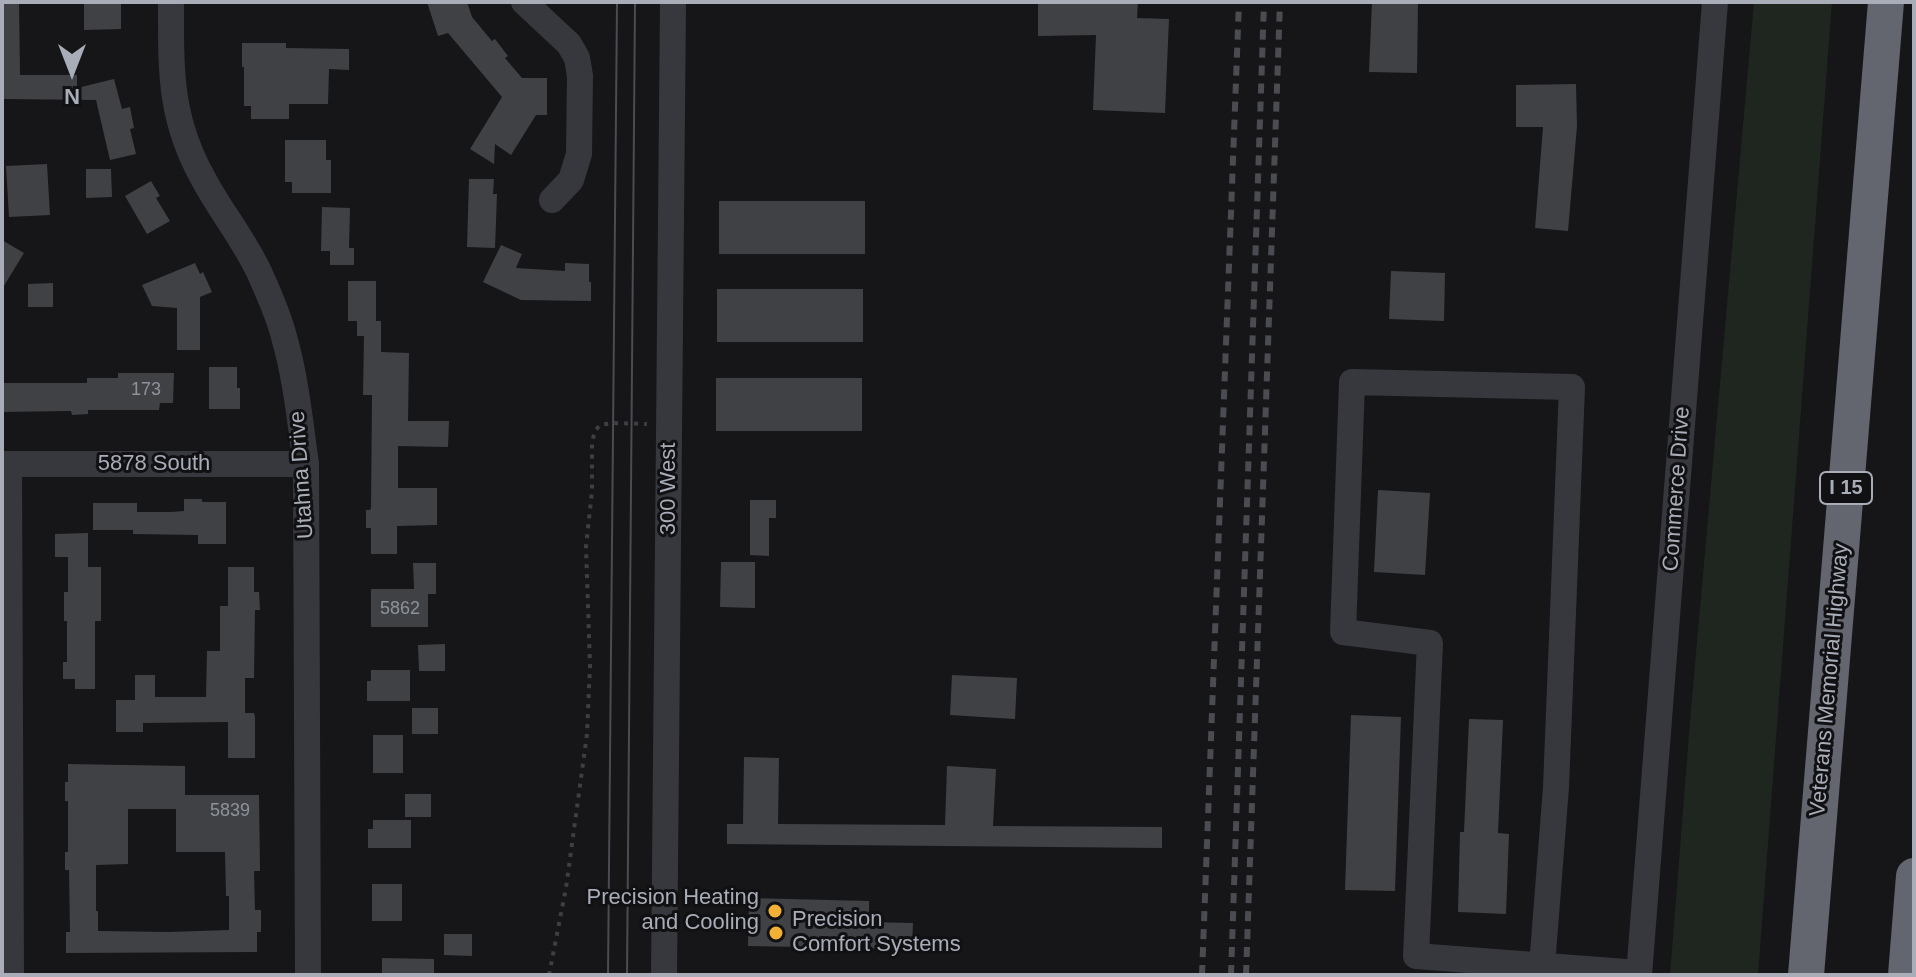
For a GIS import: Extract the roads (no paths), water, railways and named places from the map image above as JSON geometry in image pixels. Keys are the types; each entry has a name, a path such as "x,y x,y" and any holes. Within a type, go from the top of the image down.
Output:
{"highway":[{"name":"Veterans Memorial Highway","path":"1806,975 1886,2"},
{"path":"1906,975 1914,876"}],"street":[{"name":"Utahna Drive","path":"171,2 171,67 175,104 187,145 203,179 259,273 284,336 298,405 306,464 308,975"},
{"path":"524,2 569,44 577,58 580,76 579,154 571,180 552,200"},
{"name":"300 West","path":"664,975 673,2"},
{"name":"Commerce Drive","path":"1639,974 1715,2"},
{"path":"1542,966 1556,787 1572,387 1352,382 1343,632 1430,643 1416,956 1639,974"},
{"name":"5878 South","path":"5,464 306,464"},
{"path":"5,464 11,975"}],"tram line":[{"path":"608,975 617,2"},
{"path":"627,975 635,2"}],"railway":[{"path":"1202,975 1239,2"},
{"path":"1231,975 1264,2"},
{"path":"1246,975 1280,2"}],"place":[{"name":"Precision Heating and Cooling","path":"775,911"},
{"name":"Precision Comfort Systems","path":"776,933"}]}
